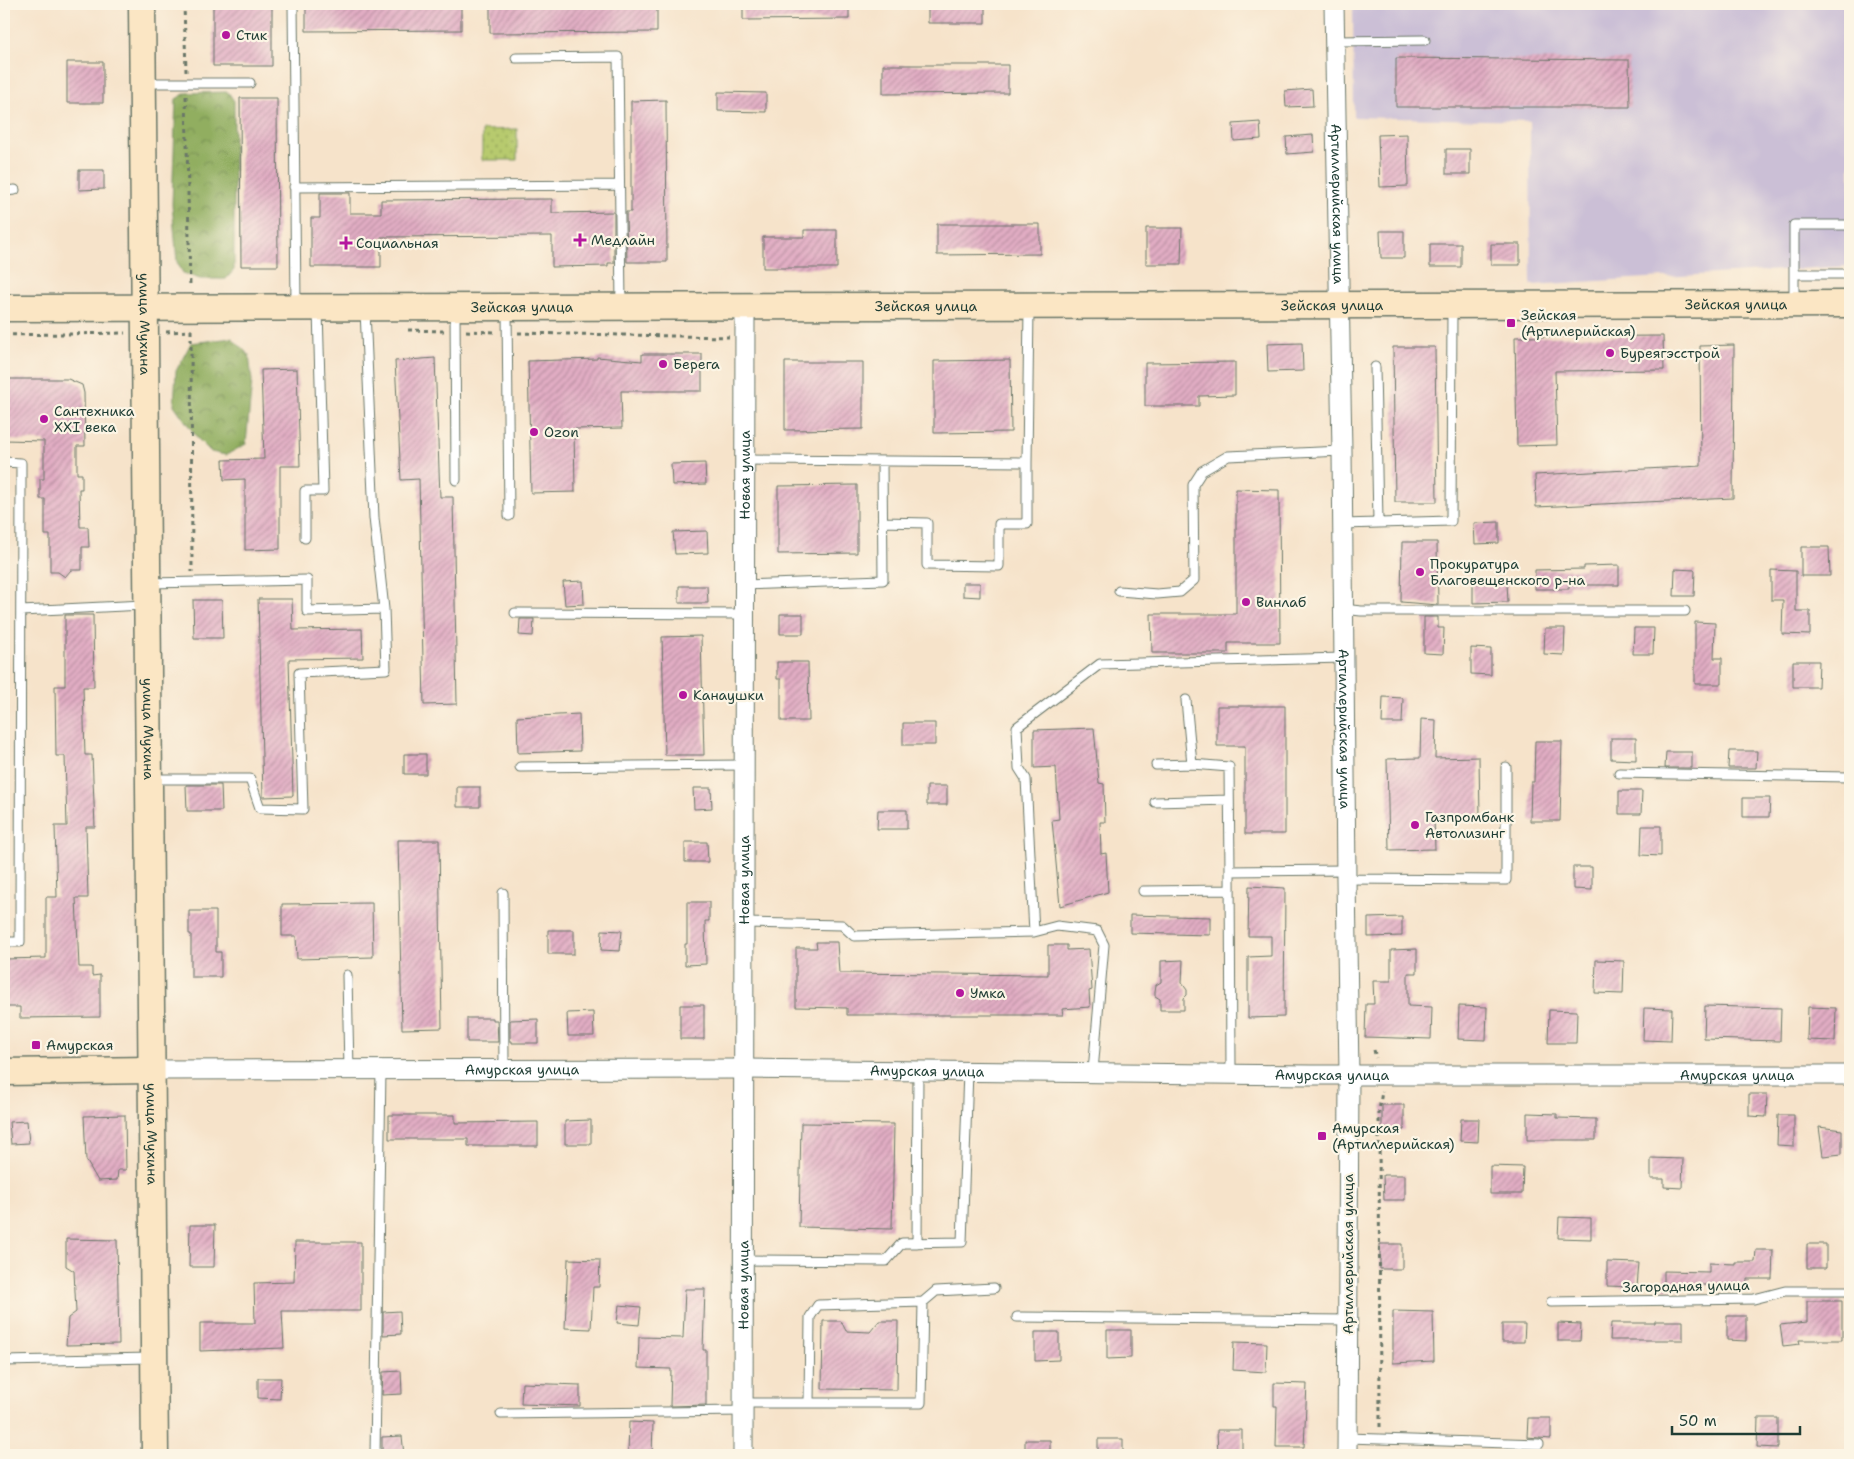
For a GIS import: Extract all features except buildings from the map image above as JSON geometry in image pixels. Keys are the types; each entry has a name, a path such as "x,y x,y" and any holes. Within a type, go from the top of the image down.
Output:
{"street":[{"name":"улица Мухина","path":"142,4 155,1455"},
{"name":"Артиллерийская улица","path":"1334,4 1342,451 1349,1074 1347,1447"},
{"name":"Зейская улица","path":"4,308 145,320 307,307 1850,304"},
{"name":"Новая улица","path":"743,1455 745,306"},
{"name":"Амурская улица","path":"4,1072 744,1069 1093,1071 1231,1074 1850,1075"}],"lane":[{"path":"293,4 294,187 307,307 323,491 305,492 306,538"},
{"path":"1335,41 1425,40"},
{"path":"516,58 618,57 621,307"},
{"path":"143,83 250,83"},
{"path":"294,187 619,185"},
{"path":"4,191 14,190"},
{"path":"1794,304 1794,225 1850,225"},
{"path":"1794,274 1850,274"},
{"path":"1342,524 1451,521 1452,305"},
{"path":"882,522 927,523 927,565 998,566 999,524 1027,524 1028,306"},
{"path":"148,779 250,779 260,808 302,809 299,673 386,669 384,608 374,518 365,307"},
{"path":"455,307 456,480"},
{"path":"507,307 509,516"},
{"path":"1375,367 1378,522"},
{"path":"1119,591 1158,594 1180,592 1194,580 1193,485 1202,471 1228,456 1342,451"},
{"path":"745,460 1027,462"},
{"path":"745,586 883,580 882,461"},
{"path":"4,462 21,463 20,942 4,942"},
{"path":"20,611 147,594 307,580 307,611 384,608"},
{"path":"1343,609 1361,611 1685,611"},
{"path":"515,613 744,614"},
{"path":"1034,932 1026,779 1019,768 1017,727 1100,664 1343,658"},
{"path":"1186,700 1192,764"},
{"path":"1156,766 1192,764 1229,767 1231,1074"},
{"path":"520,767 744,765"},
{"path":"1230,871 1506,880 1506,767"},
{"path":"1619,773 1850,777"},
{"path":"1155,802 1229,800"},
{"path":"1143,891 1230,890"},
{"path":"503,893 504,1069"},
{"path":"744,923 842,925 854,936 1034,932 1058,926 1097,931 1104,945 1093,1071"},
{"path":"348,975 349,1070"},
{"path":"375,1455 381,1070"},
{"path":"917,1243 918,1070"},
{"path":"744,1260 886,1261 902,1243 962,1242 968,1070"},
{"path":"809,1403 810,1317 818,1305 923,1302 936,1291 994,1288"},
{"name":"Загородная улица","path":"1552,1302 1754,1299 1785,1291 1850,1290"},
{"path":"501,1414 743,1407 809,1403 921,1403 923,1302"},
{"path":"1017,1317 1348,1320"},
{"path":"4,1361 154,1358"},
{"path":"1347,1447 1380,1439 1539,1444"}],"path":[{"path":"4,335 145,320 191,331"},
{"path":"1374,1050 1382,1090 1379,1111 1380,1439"}],"shaded area":[{"path":"1353,4 1850,4 1850,266 1531,285 1530,121 1354,117"}],"green space":[{"path":"228,92 234,101 234,270 226,279 200,279 183,273 177,262 172,204 176,99 186,93"},
{"path":"517,129 517,160 482,160 482,130"},
{"path":"232,338 249,355 252,381 246,444 226,455 211,452 198,439 174,405 176,371 191,343"}],"place":[{"name":"Стик","path":"226,35"},
{"name":"Медлайн","path":"580,240"},
{"name":"Социальная","path":"346,243"},
{"name":"Зейская (Артилерийская)","path":"1511,323"},
{"name":"Буреягэсстрой","path":"1610,353"},
{"name":"Берега","path":"663,364"},
{"name":"Сантехника XXI века","path":"44,419"},
{"name":"Ozon","path":"534,432"},
{"name":"Прокуратура Благовещенского р-на","path":"1420,572"},
{"name":"Винлаб","path":"1246,602"},
{"name":"Канаушки","path":"683,695"},
{"name":"Газпромбанк Автолизинг","path":"1415,825"},
{"name":"Умка","path":"960,993"},
{"name":"Амурская","path":"36,1045"},
{"name":"Амурская (Артиллерийская)","path":"1322,1136"}]}
